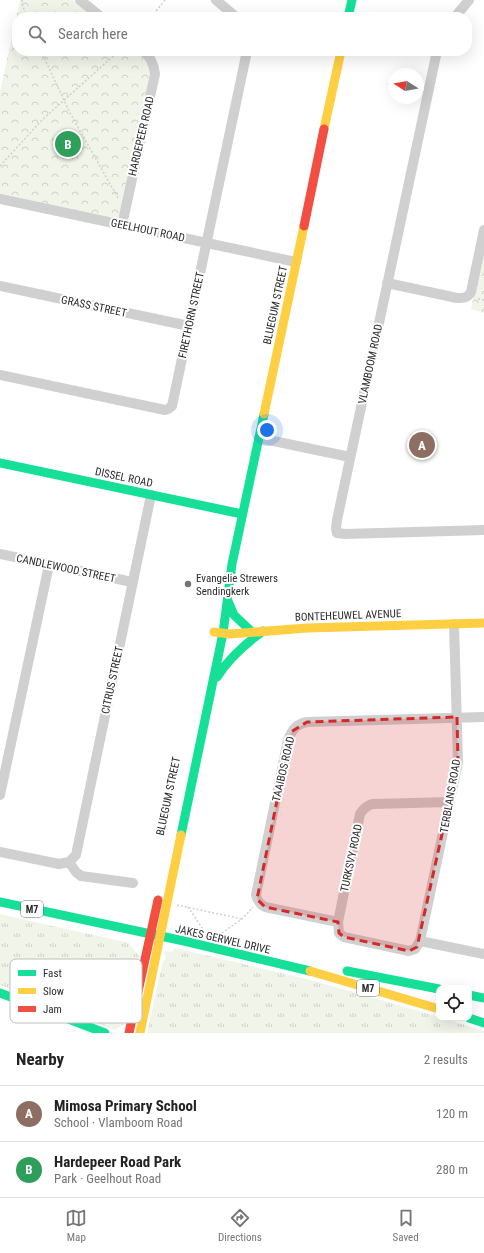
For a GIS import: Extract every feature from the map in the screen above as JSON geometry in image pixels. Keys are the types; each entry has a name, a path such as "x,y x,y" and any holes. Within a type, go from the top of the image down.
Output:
{"main road":[{"path":"349,12 352,0"},
{"name":"BLUEGUM STREET","path":"140,1033 223,633 232,564 242,514 340,56"},
{"name":"DISSEL ROAD","path":"0,463 242,514"},
{"name":"BLUEGUM STREET","path":"213,636 224,581 232,564"},
{"path":"228,598 233,615 239,622 252,632"},
{"name":"BONTEHEUWEL AVENUE","path":"213,636 223,633 230,634 307,628 484,623"},
{"path":"212,687 229,660 240,649 263,631"},
{"name":"BLUEGUM STREET","path":"174,823 196,718"},
{"path":"142,969 160,888"},
{"name":"JAKES GERWEL DRIVE","path":"0,902 149,934 296,969 311,971 436,1008"},
{"path":"296,969 336,969 436,988"},
{"path":"0,993 10,997"},
{"path":"472,996 484,998"},
{"path":"472,1019 484,1023"},
{"path":"79,1023 105,1033"},
{"path":"129,1033 131,1023"}],"street":[{"path":"80,0 95,12"},
{"path":"216,0 230,12"},
{"path":"459,12 469,0"},
{"name":"HARDEPEER ROAD","path":"122,225 155,74 154,64 147,56"},
{"name":"FIRETHORN STREET","path":"0,375 165,410 168,409 173,403 246,56"},
{"name":"VLAMBOOM ROAD","path":"436,56 336,529 337,533 345,534 484,530"},
{"name":"GEELHOUT ROAD","path":"0,199 296,262"},
{"path":"387,283 457,298 469,296 484,230"},
{"name":"GRASS STREET","path":"0,286 189,326"},
{"path":"259,438 350,457"},
{"name":"CITRUS STREET","path":"69,862 76,855 151,495"},
{"name":"CANDLEWOOD STREET","path":"0,554 132,582"},
{"path":"0,795 48,565"},
{"name":"TERBLANS ROAD","path":"420,941 458,762 454,624"},
{"name":"TAAIBOS ROAD","path":"258,902 256,895 288,740 291,732 296,727 306,722 484,717"},
{"name":"TURKSVY ROAD","path":"333,921 362,810 372,804 450,802"},
{"path":"0,852 59,864 69,862 81,876 133,882"},
{"path":"258,902 265,907 333,921 339,933 344,938 409,951 415,950 420,941 484,954"}],"path":[{"path":"22,0 25,12"},
{"path":"155,12 165,0"},
{"path":"43,56 70,113 115,194 126,207"},
{"path":"0,166 42,120 113,56"},
{"path":"213,936 219,937 242,919 258,902"},
{"path":"174,904 242,919"},
{"path":"188,907 204,932 209,934"}],"highlighted area":[{"path":"457,717 458,762 417,947 409,951 344,937 339,933 338,922 265,907 257,899 291,732 307,722"}],"green space":[{"path":"20,0 73,0 89,12 17,12"},
{"path":"12,37 12,56 146,57 150,72 121,213 119,216 113,219 0,196 0,92"},
{"path":"484,246 484,313 471,309"},
{"path":"0,914 130,943 139,956 138,959 10,959 10,989 0,985"},
{"path":"175,948 347,990 436,1016 436,1021 452,1021 484,1031 484,1033 147,1033 163,961 165,960 166,956 164,954 165,951 171,952"},
{"path":"97,1023 124,1023 115,1030"}],"traffic: fast":[{"path":"349,12 352,0"},
{"path":"181,835 223,633 232,564 264,414"},
{"path":"0,463 242,514"},
{"path":"228,601 234,615 252,632"},
{"path":"217,677 238,652 263,631"},
{"path":"0,902 184,941 310,971"},
{"path":"347,971 436,988"},
{"path":"0,993 10,997"},
{"path":"472,996 484,998"},
{"path":"472,1019 484,1023"},
{"path":"79,1023 105,1033"}],"traffic: slow":[{"path":"324,129 340,56"},
{"path":"264,414 304,226"},
{"path":"214,632 230,634 307,628 484,623"},
{"path":"140,1033 181,835"},
{"path":"310,971 436,1008"}],"traffic: jam":[{"path":"304,226 324,129"},
{"path":"142,973 158,900"},
{"path":"129,1033 131,1023"}],"place":[{"name":"Hardepeer Road Park","path":"68,144"},
{"name":"Mimosa Primary School","path":"422,445"},
{"name":"Evangelie Strewers Sendingkerk","path":"188,584"}]}
